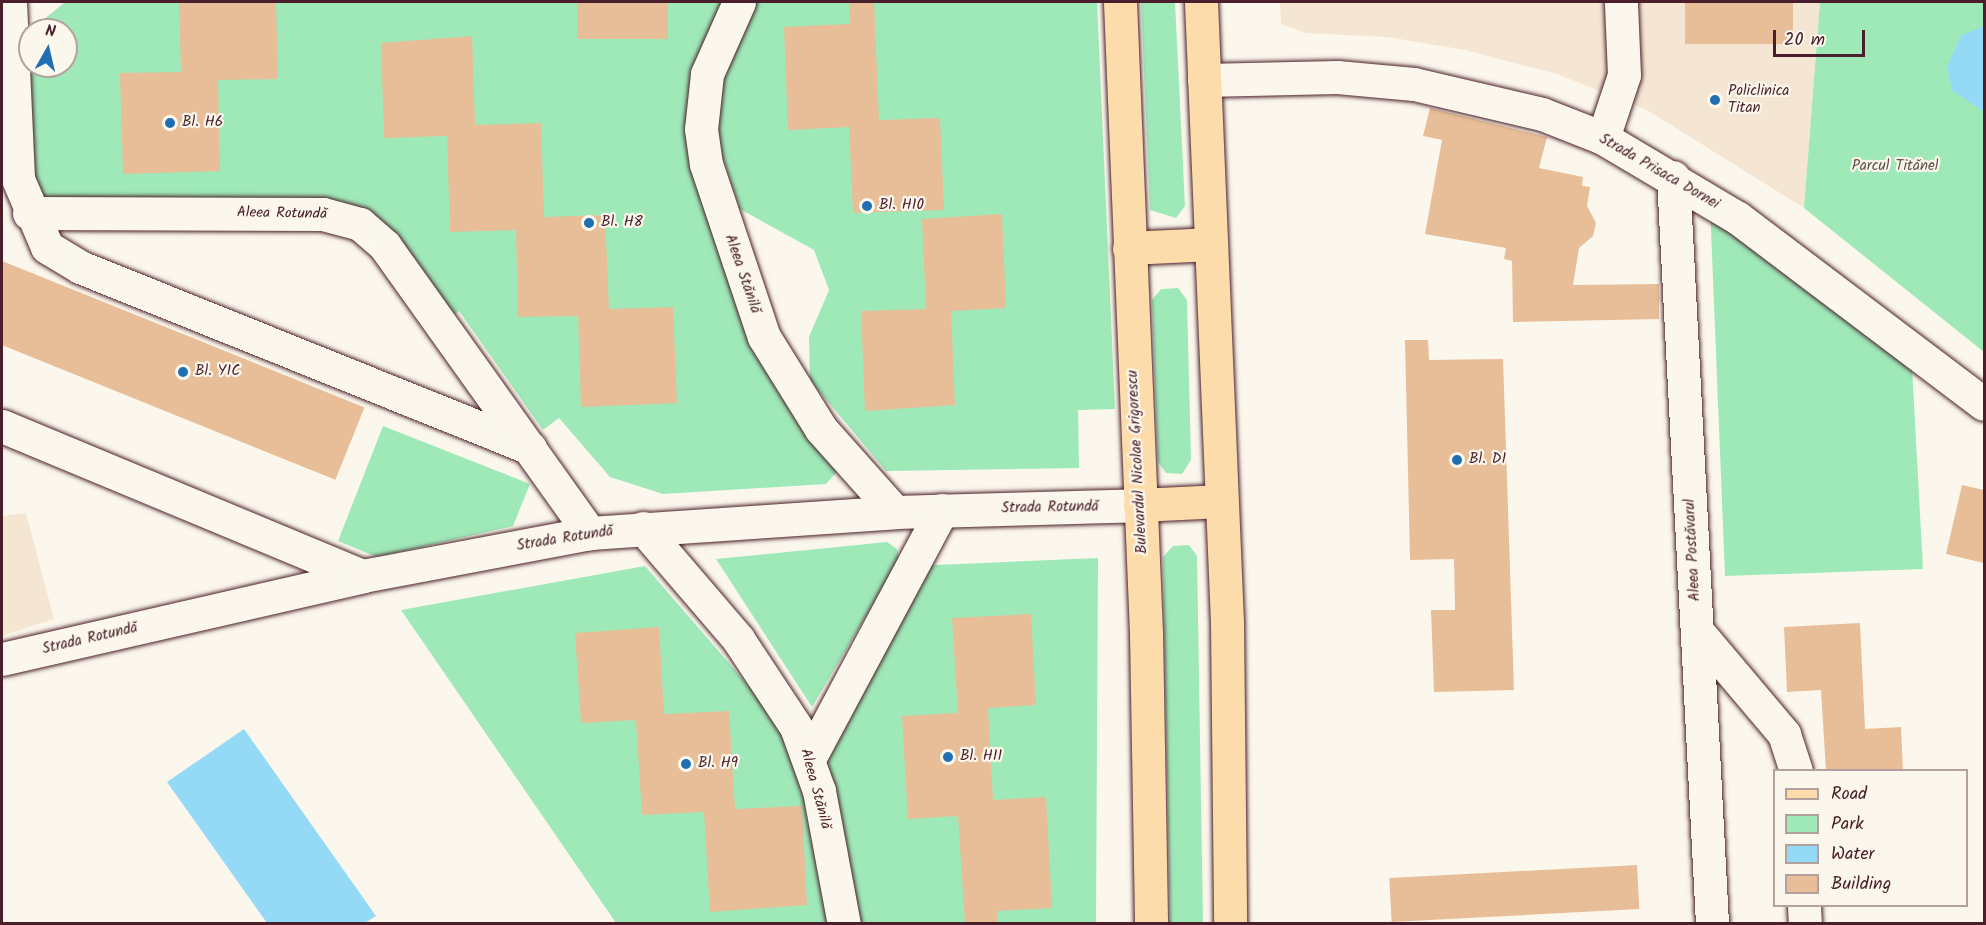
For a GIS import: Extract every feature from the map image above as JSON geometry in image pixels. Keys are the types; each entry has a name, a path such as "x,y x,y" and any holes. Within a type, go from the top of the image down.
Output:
{"main road":[{"name":"Bulevardul Nicolae Grigorescu","path":"1120,2 1140,505 1151,924"},
{"path":"1201,2 1221,501 1230,924"},
{"path":"1130,248 1211,244"},
{"path":"1140,505 1221,501"}],"street":[{"path":"10,2 18,180 28,213 47,247 80,267 530,448"},
{"name":"Aleea Stănilă","path":"739,2 707,74 701,129 706,164 764,337 821,429 895,512"},
{"path":"1603,138 1624,75 1621,2"},
{"name":"Strada Prisaca Dornei","path":"1204,80 1338,77 1413,84 1542,114 1603,138 1673,177 1738,218 1984,404"},
{"name":"Aleea Postăvarul","path":"1673,177 1712,924"},
{"name":"Aleea Rotundă","path":"28,213 323,214 360,224 385,246 590,533"},
{"path":"2,426 363,576"},
{"name":"Strada Rotundă","path":"2,659 363,576 590,533 895,512 1140,505"},
{"path":"810,757 942,510"},
{"name":"Aleea Stănilă","path":"643,528 738,639 810,757 844,924"},
{"path":"1697,631 1784,734 1795,769"},
{"path":"1804,907 1805,924"}],"shaded area":[{"name":"Policlinica Titan","path":"1280,2 1820,2 1804,208 1647,110 1557,74 1465,50 1387,37 1306,33 1281,24"},
{"path":"26,513 54,619 2,636 2,516"}],"green space":[{"path":"65,2 739,2 707,74 734,252 848,459 826,484 663,494 610,477 559,418 543,430 459,311 442,325 373,233 29,213 11,47 18,41 18,78 78,78 78,18 46,18"},
{"path":"746,2 1097,2 1115,409 1078,410 1079,468 886,471 810,380 809,337 829,290 814,250 740,209 716,137 726,58"},
{"path":"1141,2 1175,2 1185,206 1176,218 1150,210"},
{"name":"Parcul Titănel","path":"1820,2 1984,2 1984,352 1804,208"},
{"path":"1710,205 1911,349 1923,569 1725,576"},
{"path":"1178,288 1187,300 1191,460 1182,474 1166,473 1158,462 1152,300 1161,289"},
{"path":"383,426 530,484 513,526 377,557 338,541"},
{"path":"887,542 897,549 899,560 812,707 716,559"},
{"path":"1189,545 1197,556 1203,923 1170,923 1163,557 1173,546"},
{"path":"1098,558 1096,923 616,923 401,610 645,566 810,757 912,566"}],"water":[{"path":"1984,26 1984,112 1952,90 1947,66 1962,35"},
{"path":"244,729 376,916 365,923 267,923 167,782"}],"building":[{"name":"Bl. H6","path":"179,2 276,2 278,79 218,80 220,171 123,174 120,73 181,72"},
{"path":"577,2 668,2 668,39 577,39"},
{"path":"849,2 874,2 879,120 940,118 944,210 853,213 849,127 788,130 784,27 850,24"},
{"path":"1685,2 1793,2 1793,44 1685,44"},
{"name":"Bl. H8","path":"472,36 475,125 541,123 544,217 605,215 609,309 673,307 677,403 581,407 578,316 518,317 516,230 450,232 447,136 384,138 381,43"},
{"path":"1430,108 1547,137 1539,168 1583,177 1582,186 1590,187 1587,206 1596,223 1593,236 1579,248 1573,285 1659,284 1659,319 1513,322 1512,261 1504,259 1506,248 1425,234 1442,140 1423,136"},
{"path":"1002,214 1006,308 951,311 955,405 865,411 861,311 926,309 922,219"},
{"name":"Bl. Y1C","path":"2,261 365,407 335,480 2,345"},
{"name":"Bl. D1","path":"1405,340 1428,340 1429,360 1503,359 1514,690 1434,692 1431,610 1455,610 1454,559 1410,560"},
{"path":"1962,485 1984,490 1984,563 1946,554"},
{"name":"Bl. H11","path":"1031,614 1036,705 988,708 993,800 1046,797 1052,908 997,911 997,924 965,924 958,816 908,819 902,716 958,713 952,618"},
{"path":"1860,623 1865,729 1901,727 1903,769 1826,769 1821,690 1787,692 1784,627"},
{"name":"Bl. H9","path":"659,627 664,714 729,711 735,809 802,806 807,905 710,912 704,812 642,815 636,720 581,723 575,633"},
{"path":"1637,865 1639,909 1392,922 1389,878"}],"place":[{"name":"Policlinica Titan","path":"1715,100"},
{"name":"Bl. H6","path":"170,123"},
{"name":"Bl. H10","path":"867,206"},
{"name":"Bl. H8","path":"589,223"},
{"name":"Bl. Y1C","path":"183,372"},
{"name":"Bl. D1","path":"1457,460"},
{"name":"Bl. H11","path":"948,757"},
{"name":"Bl. H9","path":"686,764"}]}
